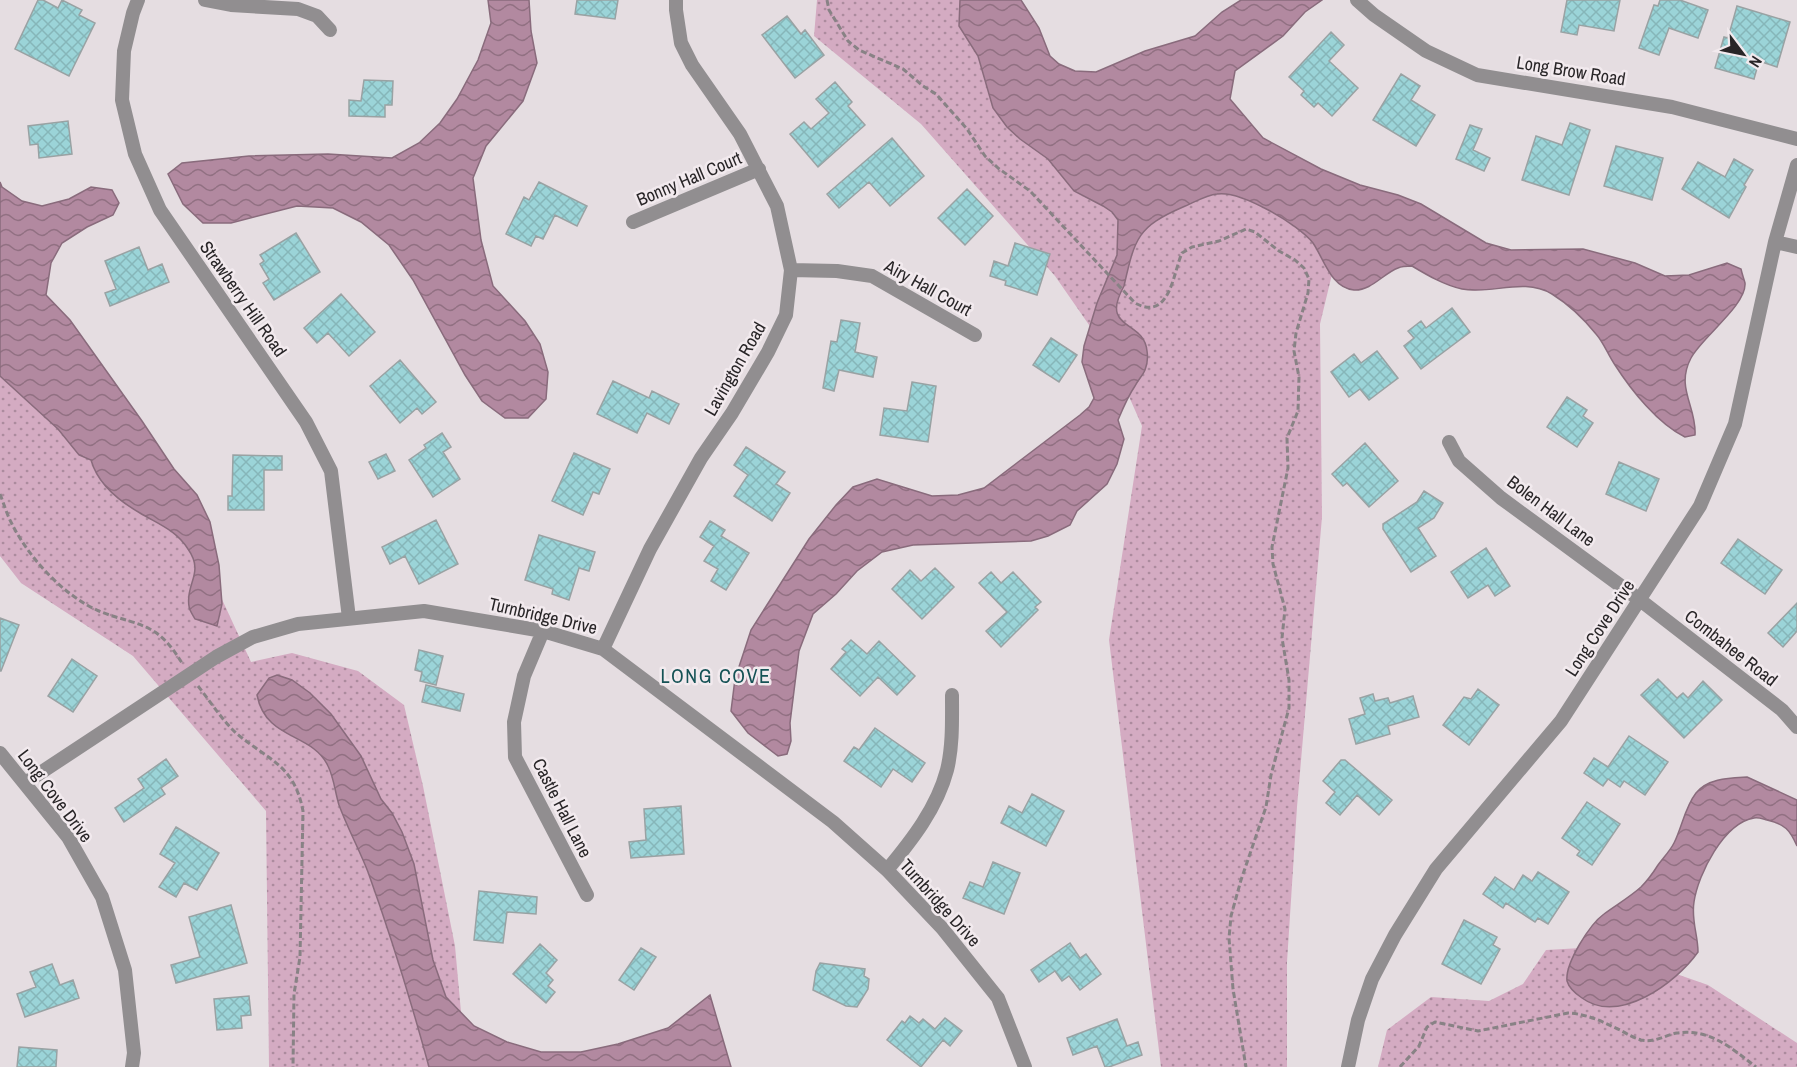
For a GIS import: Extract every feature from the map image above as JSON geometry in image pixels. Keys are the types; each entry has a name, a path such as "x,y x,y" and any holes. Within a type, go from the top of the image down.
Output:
{"street":[{"name":"Strawberry Hill Road","path":"138,0 124,51 122,100 135,154 160,210 306,422 332,471 349,618"},
{"path":"205,0 231,6 298,9 316,16 330,30"},
{"name":"Lavington Road","path":"603,649 650,549 701,458 732,413 768,352 786,315 790,270 777,206 740,134 693,65 681,43 676,0"},
{"name":"Long Brow Road","path":"1357,0 1374,15 1426,51 1477,75 1672,106 1797,139"},
{"name":"Long Cove Drive","path":"1348,1067 1372,979 1412,906 1436,869 1561,721 1700,506 1735,424 1775,242 1797,165"},
{"name":"Bonny Hall Court","path":"633,222 759,169"},
{"path":"1775,242 1797,247"},
{"name":"Airy Hall Court","path":"790,270 837,271 872,276 975,335"},
{"name":"Bolen Hall Lane","path":"1449,442 1459,461 1501,498 1640,600"},
{"name":"Combahee Road","path":"1640,600 1782,710 1797,727"},
{"name":"Turnbridge Drive","path":"26,783 216,657 253,637 298,624 424,611 543,631 603,649 832,822 887,870 942,928 998,998 1025,1067"},
{"name":"Castle Hall Lane","path":"543,631 524,676 514,722 515,757 587,896"},
{"path":"887,870 917,833 940,788 947,769 952,726 952,694"},
{"name":"Long Cove Drive","path":"0,753 68,837 102,897 124,970 134,1053 132,1067"}],"path":[{"path":"827,0 829,10 848,41 859,50 903,69 936,94 966,129 985,156 1030,191 1135,303 1144,308 1154,307 1163,302 1168,294 1182,252 1192,247 1219,241 1246,229 1256,232 1279,251 1295,260 1304,268 1310,279 1296,333 1294,351 1299,377 1298,411 1287,438 1288,468 1272,547 1273,564 1285,609 1282,638 1289,680 1289,708 1271,775 1266,807 1238,889 1229,938 1233,989 1246,1067"},
{"path":"0,494 12,524 23,543 56,583 75,598 99,611 155,632 170,645 234,730 286,771 299,791 303,811 300,957 294,994 293,1067"},
{"path":"1401,1067 1419,1046 1427,1027 1434,1022 1478,1031 1568,1013 1598,1019 1641,1040 1652,1041 1678,1033 1712,1037 1727,1044 1756,1067"}],"shaded area":[{"path":"817,0 987,0 1011,39 1341,237 1320,324 1322,517 1297,807 1287,962 1287,1067 1161,1067 1109,640 1142,426 1112,358 1055,276 921,124 814,36"},
{"path":"0,251 182,513 251,662 292,653 358,671 404,705 423,786 455,946 466,1067 269,1067 266,811 133,656 21,583 0,556"},
{"path":"1599,947 1708,985 1797,1043 1797,1067 1378,1067 1387,1030 1431,997 1489,1001 1523,984 1546,950"}],"water":[{"path":"488,0 529,0 531,31 537,63 523,101 486,146 473,178 481,240 493,286 525,321 540,344 548,372 546,399 528,418 505,418 482,401 465,375 413,280 389,245 361,222 333,208 297,206 231,223 203,223 183,204 168,174 182,163 249,156 328,154 392,158 419,143 440,123 457,99 478,60 491,23"},
{"path":"960,0 1021,0 1039,28 1050,56 1059,64 1075,71 1096,72 1145,51 1195,36 1222,12 1241,0 1322,0 1305,12 1283,36 1235,71 1230,99 1263,138 1321,169 1360,185 1421,204 1486,243 1511,250 1583,249 1635,263 1665,276 1689,275 1727,263 1741,269 1745,283 1744,292 1731,311 1696,350 1687,369 1686,388 1695,425 1695,435 1685,437 1655,415 1629,385 1591,328 1570,307 1552,294 1530,287 1462,289 1442,282 1412,266 1393,270 1372,285 1360,290 1346,288 1339,284 1329,272 1313,243 1283,219 1240,197 1227,194 1208,196 1168,214 1147,228 1140,236 1131,256 1117,311 1120,318 1144,341 1147,361 1146,368 1118,420 1124,439 1117,464 1107,484 1077,511 1070,525 1048,536 1031,541 913,545 882,552 857,571 813,614 799,651 790,723 791,741 787,754 778,756 748,733 731,711 735,679 751,630 809,539 836,505 853,487 877,479 932,496 958,495 984,488 1080,415 1089,407 1094,398 1082,362 1084,346 1097,303 1117,255 1118,220 1103,206 1074,191 1048,159 1007,127 993,108 978,56 959,26"},
{"path":"0,182 2,187 22,201 42,206 69,199 91,187 112,190 119,203 113,215 87,227 62,243 51,263 46,295 70,320 174,469 197,495 210,522 219,565 222,604 217,626 195,619 190,609 189,598 195,565 193,557 183,542 160,524 117,498 104,485 91,460 79,455 58,429 0,376"},
{"path":"277,675 292,680 310,693 331,714 361,756 381,799 402,832 414,864 433,960 446,997 474,1026 507,1042 541,1052 581,1052 618,1044 668,1028 710,995 731,1067 429,1067 385,920 368,872 339,805 328,766 321,755 279,729 262,710 257,695 269,678"},
{"path":"1747,777 1797,800 1797,846 1783,826 1757,818 1743,822 1723,839 1714,851 1701,878 1693,909 1698,952 1688,964 1676,976 1646,997 1629,1003 1613,1007 1597,1005 1577,995 1568,984 1567,973 1574,955 1592,926 1648,880 1672,846 1689,804 1701,788 1720,780"}],"building":[{"path":"38,0 43,0 58,8 62,0 82,10 79,15 95,23 69,76 15,49"},
{"path":"577,0 618,0 615,19 575,14"},
{"path":"1567,0 1620,0 1614,31 1579,25 1577,35 1561,32"},
{"path":"1660,0 1680,0 1708,10 1698,38 1669,28 1659,55 1639,48 1654,5 1658,6"},
{"path":"1737,6 1790,22 1777,67 1759,61 1754,79 1715,68 1724,37 1728,38"},
{"path":"787,16 801,34 805,30 824,55 795,78 762,35"},
{"path":"1331,32 1344,45 1329,61 1358,88 1332,116 1318,103 1314,107 1301,95 1304,91 1289,77"},
{"path":"1401,74 1420,86 1411,100 1435,115 1416,146 1373,120"},
{"path":"364,80 393,81 392,105 385,105 385,117 349,116 349,100 361,101"},
{"path":"835,82 852,102 848,106 865,125 818,167 790,134 804,122 811,129 829,113 816,99"},
{"path":"68,121 72,154 39,158 38,144 30,145 28,126"},
{"path":"1570,123 1590,130 1569,195 1522,180 1536,136 1562,145"},
{"path":"1470,125 1482,129 1473,150 1490,158 1484,171 1456,159"},
{"path":"892,138 924,176 890,206 869,182 839,208 827,194"},
{"path":"1616,146 1663,158 1652,200 1604,186"},
{"path":"1734,159 1753,170 1729,218 1682,189 1698,162 1725,177"},
{"path":"539,182 587,206 577,226 555,215 543,239 536,236 531,246 506,234 524,197 529,200"},
{"path":"967,189 993,216 965,245 938,218"},
{"path":"296,233 320,272 274,300 263,283 269,279 260,264 264,261 260,255"},
{"path":"1015,243 1050,254 1037,295 1005,285 1006,281 990,276 994,261 1008,266"},
{"path":"139,247 148,270 162,264 169,282 110,306 105,293 116,289 105,261"},
{"path":"341,294 375,332 349,356 328,333 317,343 304,328"},
{"path":"1452,308 1470,332 1421,369 1404,346 1414,338 1408,331 1421,321 1426,328"},
{"path":"841,320 860,323 855,352 877,357 873,377 839,370 834,391 823,388 831,341 837,342"},
{"path":"1051,338 1077,355 1059,382 1033,365"},
{"path":"1377,351 1398,378 1369,400 1360,389 1349,397 1331,372 1354,354 1361,363"},
{"path":"400,360 436,402 422,414 417,408 400,423 370,386"},
{"path":"613,381 649,398 652,391 679,404 669,424 647,413 637,433 597,414"},
{"path":"912,382 936,386 928,442 880,435 884,408 907,411"},
{"path":"1567,397 1587,410 1583,416 1593,423 1577,447 1547,427"},
{"path":"442,433 451,447 443,452 460,479 433,497 409,460 426,448 424,445"},
{"path":"1365,443 1398,481 1369,507 1347,483 1343,486 1332,474"},
{"path":"746,447 785,472 776,484 790,493 772,521 734,496 748,475 734,465"},
{"path":"574,453 610,469 599,494 593,492 583,515 552,501"},
{"path":"386,454 395,471 378,479 369,462"},
{"path":"233,455 282,456 282,470 264,470 264,510 228,510 228,496 232,496"},
{"path":"1619,462 1659,479 1646,511 1606,494"},
{"path":"1424,491 1443,503 1434,518 1418,528 1436,556 1411,572 1383,529 1383,524 1417,502"},
{"path":"436,520 458,564 419,584 405,556 390,564 382,547"},
{"path":"710,521 725,530 721,536 749,553 726,590 711,581 718,569 704,561 714,546 700,537"},
{"path":"539,535 595,552 589,571 579,568 569,600 552,594 553,589 525,580"},
{"path":"1738,539 1782,570 1765,594 1721,563"},
{"path":"1486,548 1510,586 1495,596 1488,585 1468,598 1451,572"},
{"path":"935,568 954,587 922,619 892,589 910,570 921,581"},
{"path":"991,572 1001,583 1013,572 1041,602 1035,607 1038,610 1001,647 986,631 1007,612 979,583"},
{"path":"1797,603 1797,631 1783,647 1768,633"},
{"path":"0,618 19,625 1,671 0,671"},
{"path":"851,640 867,654 879,641 915,676 897,695 878,677 860,696 831,669 846,652 842,649"},
{"path":"419,650 443,656 436,685 420,681 422,672 415,670"},
{"path":"72,659 97,676 73,712 48,696"},
{"path":"1658,679 1677,698 1683,693 1688,698 1703,681 1722,700 1684,738 1641,695"},
{"path":"426,685 464,694 460,711 422,702"},
{"path":"1478,689 1499,705 1469,745 1443,725 1464,697 1471,699"},
{"path":"1373,694 1375,701 1388,698 1390,703 1413,696 1419,717 1388,726 1390,734 1356,744 1349,719 1365,714 1360,698"},
{"path":"875,728 925,763 912,782 893,769 881,787 844,761 854,747 859,750"},
{"path":"1629,736 1668,762 1645,795 1624,781 1620,787 1608,779 1603,786 1584,773 1594,758 1608,767"},
{"path":"166,759 178,776 161,788 165,794 124,822 115,808 144,788 138,779"},
{"path":"1341,760 1345,760 1392,800 1379,815 1357,795 1340,815 1326,803 1335,792 1323,781"},
{"path":"1032,794 1064,811 1046,846 1001,823 1009,806 1022,813"},
{"path":"1587,802 1620,824 1592,865 1577,855 1580,851 1562,838"},
{"path":"681,806 684,854 631,858 629,842 646,840 644,809"},
{"path":"176,827 219,853 197,890 184,883 176,897 159,887 175,863 160,854"},
{"path":"993,862 1020,873 1004,914 963,898 970,882 983,887"},
{"path":"1538,872 1569,892 1548,924 1538,918 1535,922 1506,903 1503,908 1483,894 1495,877 1514,890 1523,875 1532,881"},
{"path":"479,891 537,897 536,914 507,912 503,943 474,940"},
{"path":"231,905 247,963 176,983 171,965 200,957 189,917"},
{"path":"1464,920 1497,937 1493,945 1500,949 1481,984 1442,964"},
{"path":"1070,943 1080,958 1086,954 1101,974 1080,990 1069,976 1062,981 1055,971 1039,982 1031,970"},
{"path":"540,944 557,960 546,973 553,980 548,986 555,992 546,1003 513,974"},
{"path":"641,948 656,957 634,990 619,980"},
{"path":"820,963 865,969 864,976 869,979 868,989 857,1007 846,1006 813,990 816,971"},
{"path":"52,964 60,985 73,980 79,998 25,1017 17,994 36,987 30,972"},
{"path":"249,996 251,1015 241,1016 242,1028 217,1030 214,999"},
{"path":"910,1016 919,1023 923,1019 935,1029 945,1018 962,1031 950,1046 943,1040 921,1067 887,1040 902,1021 905,1023"},
{"path":"1117,1019 1127,1046 1138,1042 1142,1055 1105,1067 1097,1046 1073,1055 1067,1038"},
{"path":"19,1047 57,1050 56,1067 17,1067"}],"district":[{"name":"LONG COVE","path":"716,676"}]}
